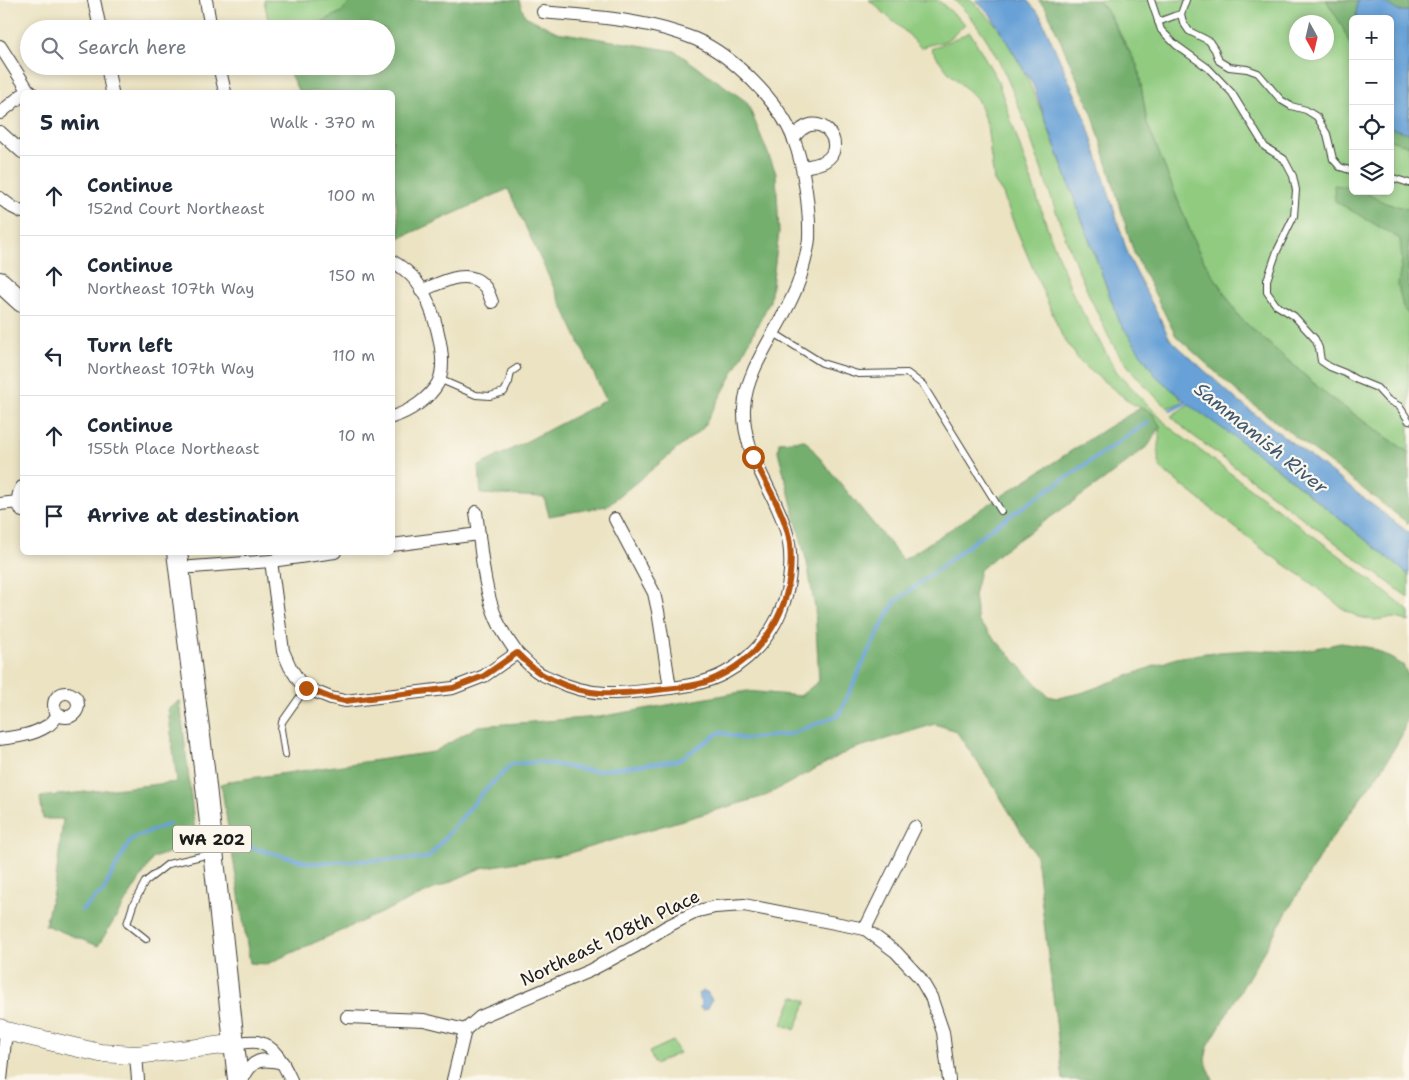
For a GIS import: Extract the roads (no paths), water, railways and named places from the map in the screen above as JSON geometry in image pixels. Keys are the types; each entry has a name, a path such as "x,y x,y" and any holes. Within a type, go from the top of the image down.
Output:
{"main road":[{"path":"0,282 20,300"},
{"name":"WA 202","path":"178,560 238,1080"}],"street":[{"path":"95,0 98,20"},
{"path":"206,0 208,20"},
{"path":"476,512 488,591 496,619 517,653 538,672 566,686 592,692 620,694 703,683 723,674 746,659 767,637 785,600 789,581 790,543 780,512 748,443 744,408 747,388 798,283 809,239 802,167 794,138 767,97 739,67 721,53 696,40 641,23 543,12"},
{"path":"0,46 26,90"},
{"path":"109,75 112,90"},
{"path":"222,75 225,90"},
{"path":"0,113 20,97"},
{"path":"794,138 803,128 815,124 825,127 833,136 834,149 828,160 817,165 802,167"},
{"path":"0,132 20,150"},
{"path":"0,198 12,208 20,211"},
{"path":"395,263 405,269 417,282 426,298 439,337 442,356 438,381 425,399 406,412 395,417"},
{"path":"422,291 450,278 469,277 486,287 492,302"},
{"path":"0,504 20,506 18,496 20,492"},
{"path":"614,519 654,593 670,688"},
{"path":"395,545 479,534"},
{"path":"178,560 271,561 314,555"},
{"path":"271,561 283,651 290,667 298,682 306,688 331,698 345,701 453,688 484,676 517,653"},
{"path":"0,739 34,733 49,726 58,714"},
{"path":"915,827 865,929 896,952 920,978 932,997 943,1032 949,1080"},
{"name":"Northeast 108th Place","path":"465,1030 480,1017 589,972 666,927 698,911 715,907 744,905 865,929"},
{"path":"347,1017 424,1020 465,1030 453,1080"},
{"path":"1,1080 3,1029 100,1053 136,1055 255,1042 264,1044 274,1051 283,1063 291,1080"},
{"path":"136,1055 138,1080"},
{"path":"242,1080 248,1068 256,1062 267,1059 283,1063"}],"lane":[{"path":"1151,0 1161,30 1176,46 1208,68 1232,93 1265,147 1284,159 1293,176 1296,190 1294,216 1267,280 1267,292 1276,305 1294,316 1315,339 1321,361 1377,388 1388,400 1398,406 1409,421"},
{"path":"1186,0 1180,14 1189,31 1209,41 1219,61 1229,67 1247,69 1258,73 1281,100 1291,106 1306,110 1317,117 1327,134 1333,159 1340,167 1349,170"},
{"path":"1158,22 1180,14"},
{"path":"1394,179 1409,183"},
{"path":"774,333 822,364 858,374 907,373 924,385 1001,511"},
{"path":"438,381 476,394 490,396 504,392 511,372 517,368"},
{"path":"285,755 281,729 282,722 306,688"},
{"path":"146,939 127,924 132,905 145,882 168,864 213,853"}],"water":[{"name":"Sammamish River","path":"975,0 1027,0 1040,15 1085,117 1129,258 1170,339 1238,401 1409,533 1409,575 1272,464 1192,407 1156,376 1119,321 1033,85 990,14"},
{"path":"1357,0 1381,0 1398,11 1409,11 1409,133 1394,129 1394,15 1356,15"},
{"path":"703,991 707,992 712,1000 708,1008 704,1010 700,1008 701,1001 698,994"}],"waterway":[{"name":"Sammamish River","path":"1171,410 1189,401"},
{"path":"238,844 310,863 428,858 485,790 512,764 539,762 593,771 679,760 720,732 744,739 790,734 839,715 868,652 894,603 986,532 1148,422"},
{"path":"82,910 103,891 131,839 169,824"}]}
